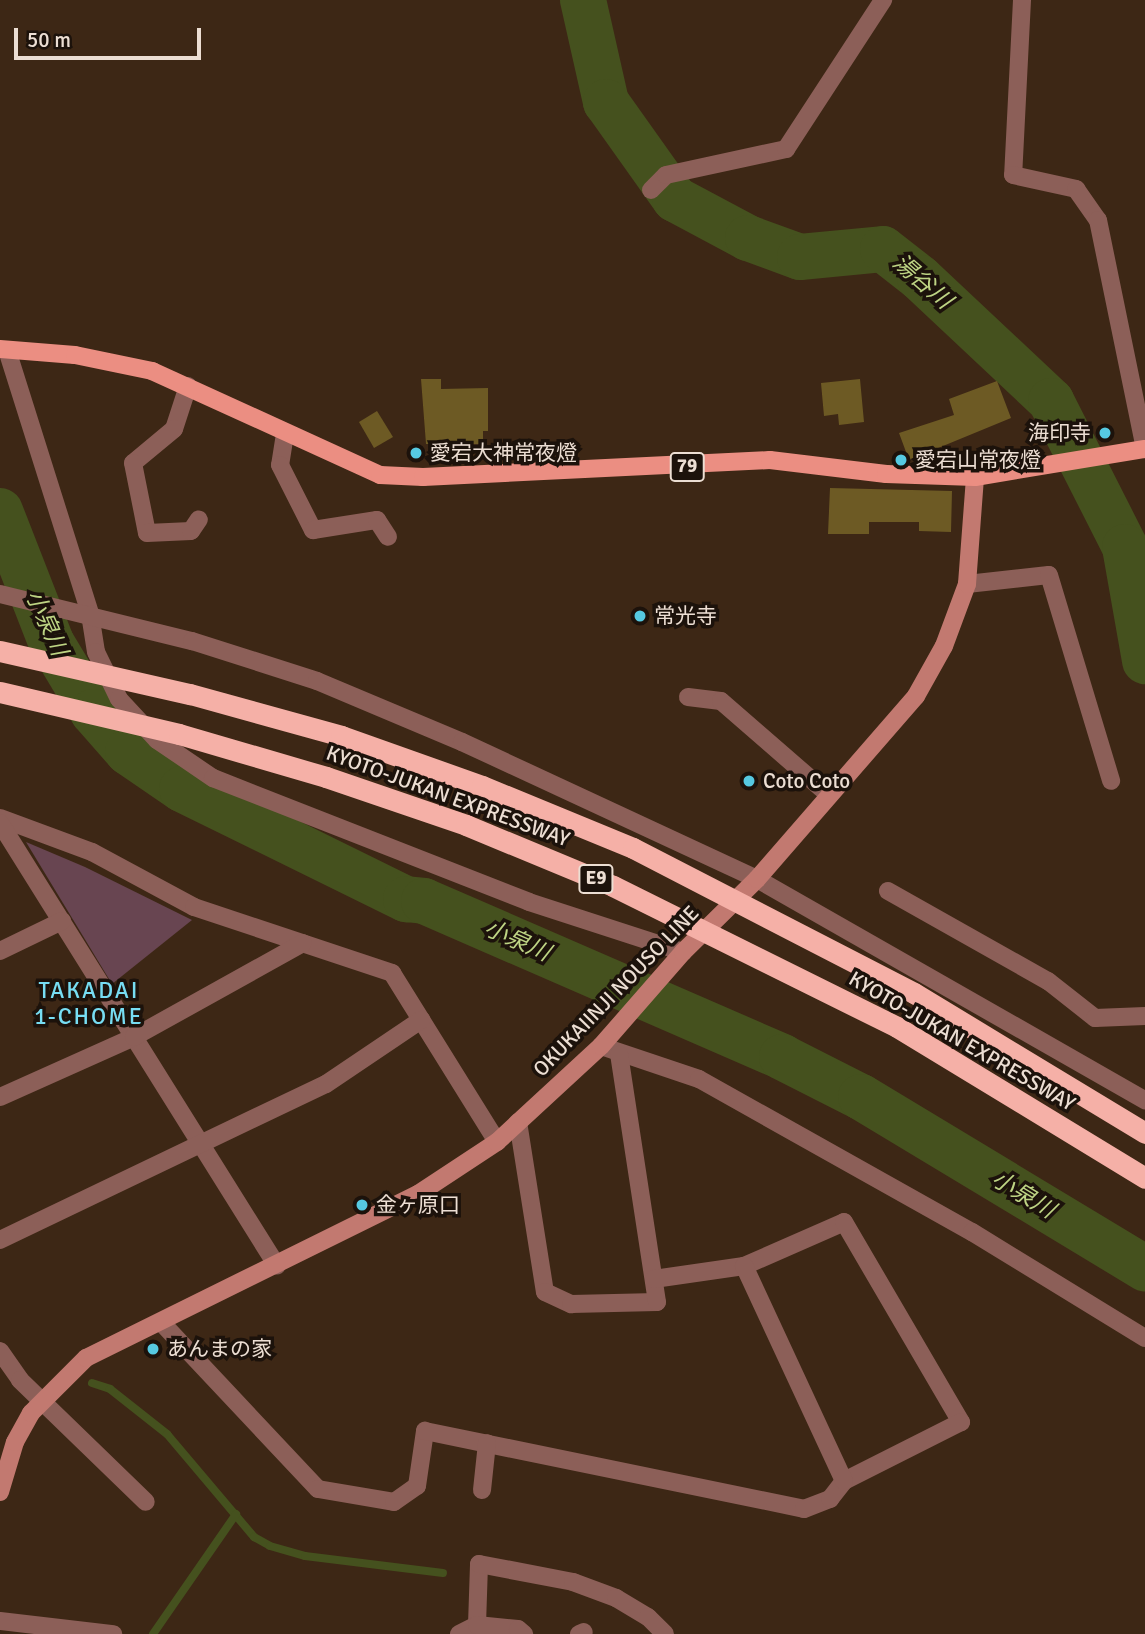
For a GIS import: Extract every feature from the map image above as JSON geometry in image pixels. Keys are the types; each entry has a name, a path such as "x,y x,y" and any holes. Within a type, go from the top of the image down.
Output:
{"highway":[{"name":"KYOTO-JUKAN EXPRESSWAY","path":"0,651 190,694 341,736 482,786 633,848 914,993 1145,1133"},
{"name":"KYOTO-JUKAN EXPRESSWAY","path":"0,692 179,734 326,776 466,825 613,886 897,1027 1145,1178"}],"main road":[{"name":"79","path":"4,350 75,355 152,371 348,464 389,476 770,460 886,474 975,477 1145,449"},
{"name":"OKUKAIINJI NOUSO LINE","path":"0,1492 15,1442 40,1399 86,1358 277,1266 418,1194 497,1142 601,1046 677,959 757,878 916,696 944,646 967,584 975,477"}],"street":[{"path":"651,190 666,175 786,149 883,0"},
{"path":"1022,0 1013,175 1076,189 1098,220 1145,449"},
{"path":"4,350 96,652 119,699 157,740 213,778 677,959"},
{"path":"188,386 174,429 133,463 147,533 191,531 199,519"},
{"path":"285,434 280,465 313,530 377,520 388,537"},
{"path":"967,584 1049,575 1111,781"},
{"path":"0,594 84,613 317,681 462,742 757,878 1145,1100"},
{"path":"688,697 721,701 828,794"},
{"path":"0,821 277,1266"},
{"path":"0,821 92,852 194,907 392,973 497,1142"},
{"path":"888,891 1048,981 1096,1018 1145,1016"},
{"path":"0,951 62,921"},
{"path":"0,1097 134,1037 303,943"},
{"path":"0,1240 326,1084 421,1020"},
{"path":"601,1046 619,1055 699,1079 972,1231 1145,1338"},
{"path":"518,1122 545,1292 571,1304 657,1302 619,1055"},
{"path":"161,1322 318,1489 394,1502 417,1486 425,1431 804,1509 830,1499 844,1481 961,1422 844,1222 744,1266 654,1279"},
{"path":"744,1266 844,1481"},
{"path":"0,1351 20,1380 146,1502"},
{"path":"0,1380 20,1380"},
{"path":"482,1490 487,1443"},
{"path":"477,1625 479,1564 573,1582 616,1598 665,1634"},
{"path":"0,1621 113,1634"},
{"path":"459,1634 477,1625 518,1629 524,1634"}],"shaded area":[{"path":"26,842 85,867 192,920 112,984"}],"building":[{"path":"421,379 441,379 441,389 488,388 488,431 483,431 483,444 426,444"},
{"path":"860,379 864,422 839,425 838,414 824,416 821,383"},
{"path":"997,381 1011,418 909,460 899,433 954,415 949,399"},
{"path":"377,411 393,437 374,448 359,422"},
{"path":"830,488 952,491 951,532 919,531 919,522 869,522 869,534 828,534"}],"waterway":[{"name":"湯谷川","path":"583,0 606,102 675,199 748,238 800,257 883,249 920,278 1051,401 1125,547 1145,661"},
{"name":"小泉川","path":"0,511 51,642 93,712 128,752 182,789 406,899 424,901 782,1057 861,1097 1145,1268"},
{"path":"92,1383 110,1389 167,1434 254,1537 270,1546 305,1556 443,1573"},
{"path":"153,1634 236,1514"}],"place":[{"name":"海印寺","path":"1105,433"},
{"name":"愛宕大神常夜燈","path":"416,453"},
{"name":"愛宕山常夜燈","path":"901,460"},
{"name":"常光寺","path":"640,616"},
{"name":"Coto Coto","path":"749,781"},
{"name":"金ヶ原口","path":"362,1205"},
{"name":"あんまの家","path":"153,1349"}],"district":[{"name":"TAKADAI 1-CHOME","path":"89,1004"}]}
